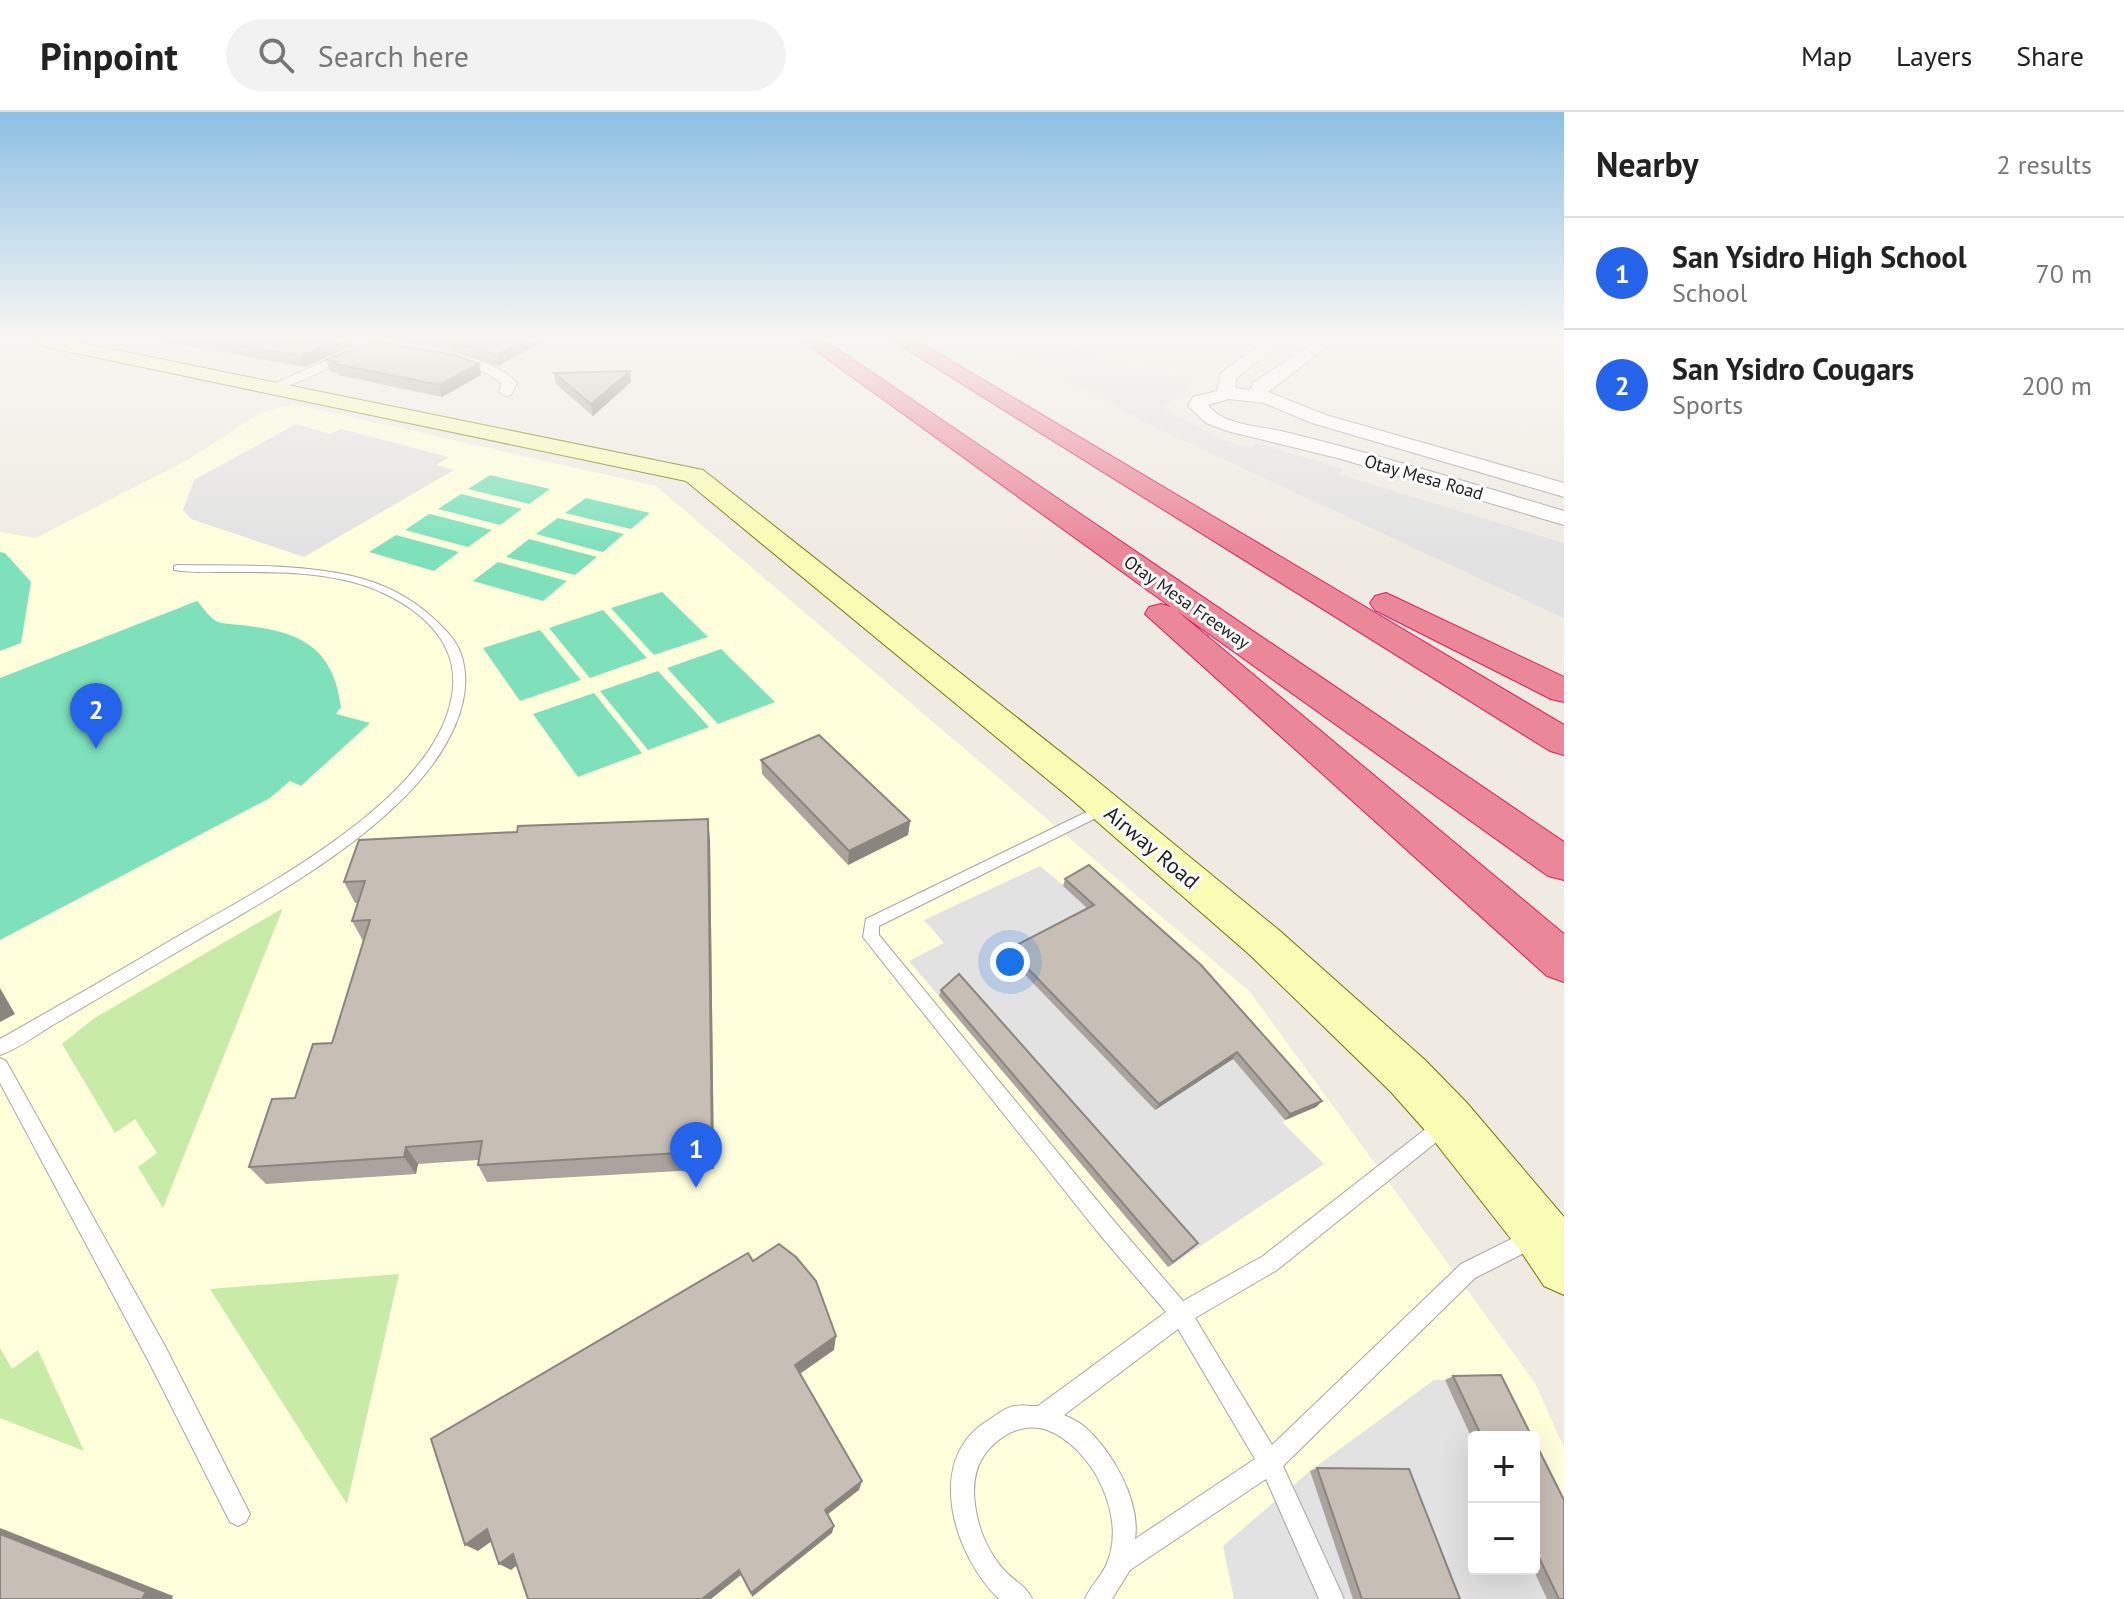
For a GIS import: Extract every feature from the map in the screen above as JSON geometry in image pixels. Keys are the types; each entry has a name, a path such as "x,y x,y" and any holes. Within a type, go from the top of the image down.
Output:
{"highway":[{"name":"Otay Mesa Freeway","path":"911,409 1564,864"},
{"path":"1018,409 1564,742"},
{"path":"1019,409 1413,617 1564,691"},
{"path":"1095,537 1124,581 1564,962"}],"main road":[{"name":"Airway Road","path":"381,409 694,475 1105,808 1265,943 1408,1076 1449,1120 1542,1233 1564,1266"}],"street":[{"name":"Otay Mesa Road","path":"1200,409 1223,423 1564,518"},
{"name":"Otay Mesa Road","path":"1295,409 1564,490"},
{"path":"1364,460 1368,453 1387,446 1468,463"}],"lane":[{"path":"0,1048 297,875 399,795 435,751 453,712 462,678 454,647 425,613 403,597 369,582 325,575 177,568"},
{"path":"1105,808 871,923 871,937 1097,1216 1181,1314 1270,1463 1332,1599"},
{"path":"0,1066 157,1354 238,1514"},
{"path":"1042,1417 1181,1314 1270,1263 1449,1120"},
{"path":"1123,1561 1270,1463 1468,1271 1542,1233"},
{"path":"1020,1599 1006,1591 984,1565 969,1533 962,1500 965,1469 977,1444 994,1426 1017,1416 1042,1417 1066,1427 1090,1444 1108,1469 1121,1498 1126,1530 1123,1561 1110,1587 1097,1599"}],"shaded area":[{"path":"274,409 318,409 656,486 1250,992 1535,1383 1564,1448 1564,1599 0,1599 0,532 36,538 189,459 260,413"},
{"path":"1121,409 1165,409 1224,440 1251,448 1258,443 1343,469 1338,474 1564,543 1564,618"},
{"path":"296,424 330,434 341,429 449,457 436,465 454,470 304,557 191,519 183,510 194,480"},
{"path":"1040,866 1063,885 1087,872 1316,1107 1282,1122 1324,1164 1169,1267 909,961 944,943 924,920"},
{"path":"1434,1380 1445,1380 1471,1431 1468,1431 1468,1575 1540,1575 1564,1599 1234,1599 1223,1546 1310,1471"}],"green space":[{"path":"490,475 550,489 529,504 468,489"},
{"path":"461,494 522,509 500,525 438,509"},
{"path":"586,498 650,513 631,529 565,513"},
{"path":"429,514 492,530 468,547 405,530"},
{"path":"558,518 624,534 603,552 536,534"},
{"path":"396,535 459,552 434,571 369,552"},
{"path":"529,539 597,557 575,575 506,557"},
{"path":"0,552 5,553 31,582 21,643 0,651"},
{"path":"498,562 567,581 543,601 473,581"},
{"path":"662,592 708,637 654,655 611,608"},
{"path":"197,601 218,622 285,633 313,647 331,671 337,687 341,707 336,714 370,723 301,786 290,781 270,798 0,940 0,678"},
{"path":"603,610 647,658 590,678 549,628"},
{"path":"540,630 581,680 520,701 483,648"},
{"path":"721,649 775,702 718,724 667,668"},
{"path":"658,671 709,727 648,750 600,691"},
{"path":"594,693 642,753 578,777 533,714"},
{"path":"283,908 163,1208 138,1167 157,1153 135,1119 115,1133 62,1044 93,1019"},
{"path":"399,1274 347,1504 210,1289"},
{"path":"0,1348 12,1369 38,1350 84,1451 0,1418"}],"building":[{"path":"819,735 910,821 849,851 761,760"},
{"path":"708,819 712,1151 478,1165 482,1141 406,1147 404,1157 249,1167 272,1099 295,1098 313,1044 332,1043 370,920 352,921 365,881 344,882 359,840 517,832 518,826"},
{"path":"1089,865 1201,965 1322,1101 1290,1114 1237,1052 1159,1104 1009,949 1094,905 1065,879"},
{"path":"959,974 1198,1243 1173,1262 941,990"},
{"path":"779,1244 796,1257 816,1281 836,1336 795,1365 862,1481 825,1510 834,1526 751,1593 739,1570 702,1599 528,1599 513,1554 499,1564 487,1529 465,1545 431,1439 748,1253 753,1261"},
{"path":"1501,1375 1529,1431 1479,1431 1453,1376"},
{"path":"1540,1452 1564,1500 1564,1599 1559,1599 1540,1559"},
{"path":"1317,1468 1409,1469 1460,1599 1362,1599"},
{"path":"0,1534 146,1592 142,1599 0,1599"}],"place":[{"name":"San Ysidro Cougars","path":"96,749"},
{"name":"San Ysidro High School","path":"696,1188"}]}
